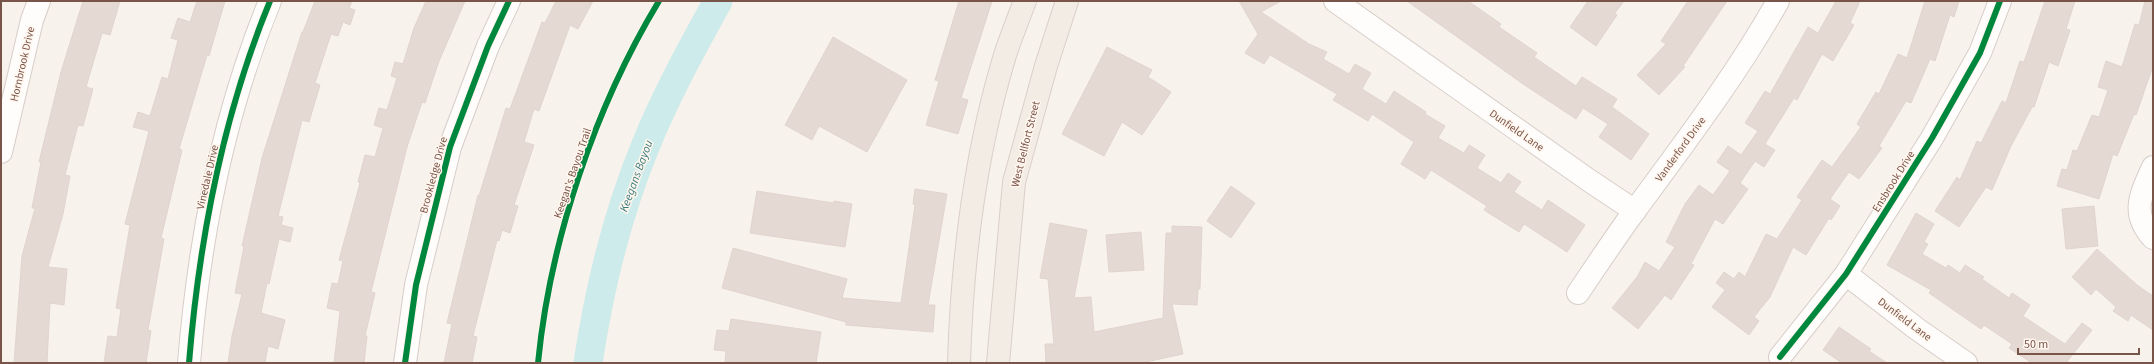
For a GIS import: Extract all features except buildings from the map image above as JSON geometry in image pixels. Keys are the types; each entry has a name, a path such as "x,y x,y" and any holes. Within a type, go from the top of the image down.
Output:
{"main road":[{"path":"959,363 960,311 977,177 1005,55 1025,1"},
{"name":"West Bellfort Street","path":"998,363 1014,182 1046,66 1067,1"}],"street":[{"name":"Hornbrook Drive","path":"1,152 32,20 39,1"},
{"name":"Vinedale Drive","path":"188,363 193,310 204,239 219,165 235,104 270,1"},
{"name":"Brookledge Drive","path":"405,363 416,284 450,147 488,46 509,1"},
{"name":"Dunfield Lane","path":"1335,1 1587,179 1635,211"},
{"name":"Vanderford Drive","path":"1578,293 1701,120 1750,47 1778,1"},
{"name":"Ensbrook Drive","path":"1780,357 1846,274 1932,138 1980,53 2000,1"},
{"path":"2151,236 2143,227 2138,209 2144,187 2153,167"},
{"name":"Dunfield Lane","path":"1846,274 1917,329 1966,363"}],"waterway":[{"name":"Keegans Bayou","path":"588,363 603,281 610,253 635,173 670,91 718,1"}],"cycle path":[{"path":"189,363 199,271 226,133 253,44 270,1"},
{"path":"405,363 416,285 450,147 488,46 509,1"},
{"name":"Keegan's Bayou Trail","path":"538,363 544,316 553,269 579,176 615,85 636,42 659,1"},
{"path":"1780,357 1846,274 1932,138 1980,53 2000,1"}]}
